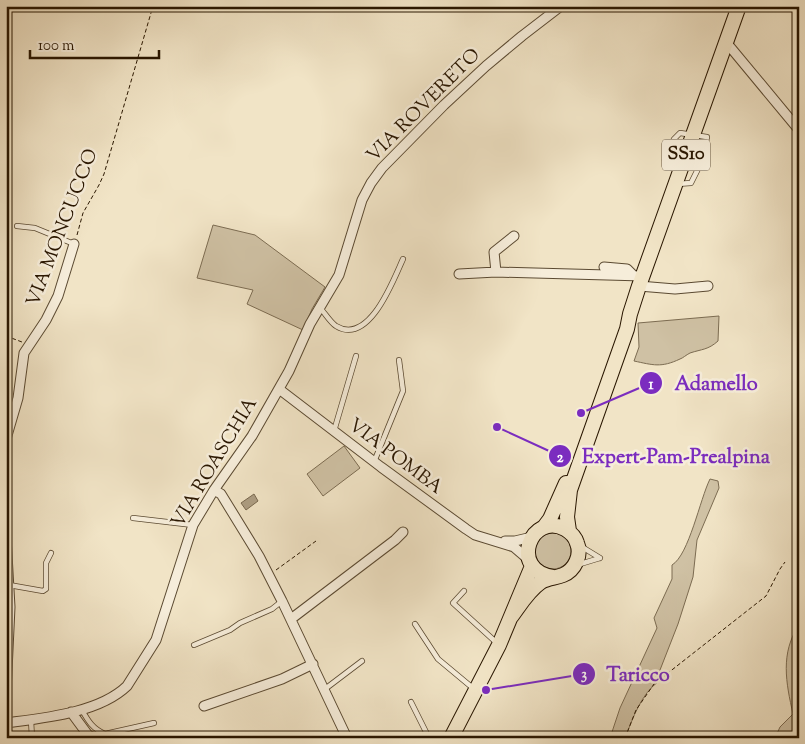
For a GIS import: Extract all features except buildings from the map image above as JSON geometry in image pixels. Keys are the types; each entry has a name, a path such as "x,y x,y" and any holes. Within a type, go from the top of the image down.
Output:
{"main road":[{"name":"SS10","path":"569,531 567,517 570,490 627,329 638,279 676,184 739,6"},
{"name":"SS10","path":"532,537 544,527 560,500 622,326 631,309"},
{"path":"530,562 538,572 545,576 553,577 561,576 574,567 579,552 578,544 569,531 553,525 544,527"},
{"path":"451,738 499,645 511,617 530,562 528,544 532,537"},
{"path":"511,617 529,592 542,582 553,577"}],"street":[{"name":"VIA ROVERETO","path":"320,308 339,275 362,200 382,168 444,105 486,66 561,6"},
{"path":"726,42 799,130"},
{"path":"496,272 494,252 514,236"},
{"name":"VIA MONCUCCO","path":"6,439 18,398 24,353 46,320 58,296 74,244"},
{"path":"604,267 627,269 638,279"},
{"path":"460,274 496,272 638,279 675,289 708,286"},
{"name":"VIA ROASCHIA","path":"6,723 71,712 97,704 120,692 134,675 156,640 193,525 214,490 252,436 289,371 310,324 320,308"},
{"name":"VIA POMBA","path":"279,389 374,462 471,532 514,548 530,562"},
{"path":"214,490 221,494 269,575 347,738"},
{"path":"291,619 403,532"},
{"path":"6,537 10,607 6,692"},
{"name":"VIA POMBA","path":"497,541 515,541 532,537"},
{"path":"204,706 282,679 313,664"},
{"path":"71,712 88,735 94,738"}],"lane":[{"path":"664,160 674,139 680,133 707,137 704,151"},
{"path":"676,184 691,183 703,159"},
{"path":"17,226 35,228 74,244"},
{"path":"320,308 335,325 347,330 357,329 363,325 388,292 403,259"},
{"path":"334,431 356,356"},
{"path":"374,462 403,391 399,360"},
{"path":"134,518 193,525"},
{"path":"574,567 600,558 578,544"},
{"path":"9,585 43,591 46,589 46,563 51,553"},
{"path":"464,591 453,602 499,645"},
{"path":"194,645 272,609 282,601"},
{"path":"415,624 438,659 475,690"},
{"path":"325,689 362,661"},
{"path":"411,702 429,738"},
{"path":"81,709 97,731 105,734 154,723"},
{"path":"31,720 32,738"}],"path":[{"name":"VIA MONCUCCO","path":"74,244 83,213 104,174 153,6"},
{"path":"6,336 29,346"},
{"path":"269,575 316,541"},
{"path":"625,738 636,710 654,684 766,596 785,562"}],"shaded area":[{"path":"213,225 255,235 325,287 312,309 303,330 247,304 253,290 197,278"},
{"path":"719,316 718,341 711,346 662,365 634,361 639,347 638,323"},
{"path":"344,446 360,468 323,496 307,474"},
{"path":"710,479 718,481 719,488 697,540 693,577 678,624 660,670 659,681 642,699 625,738 610,738 620,708 657,628 654,618 672,579 672,565 684,550 689,539"},
{"path":"254,494 258,501 246,510 241,503"},
{"path":"553,533 566,538 571,551 566,564 553,569 540,564 535,551 540,538"},
{"path":"799,625 799,738 775,738 780,727 793,714 786,668 789,646"}],"place":[{"name":"Adamello","path":"581,413"},
{"name":"Expert-Pam-Prealpina","path":"497,427"},
{"name":"Taricco","path":"486,690"}]}
